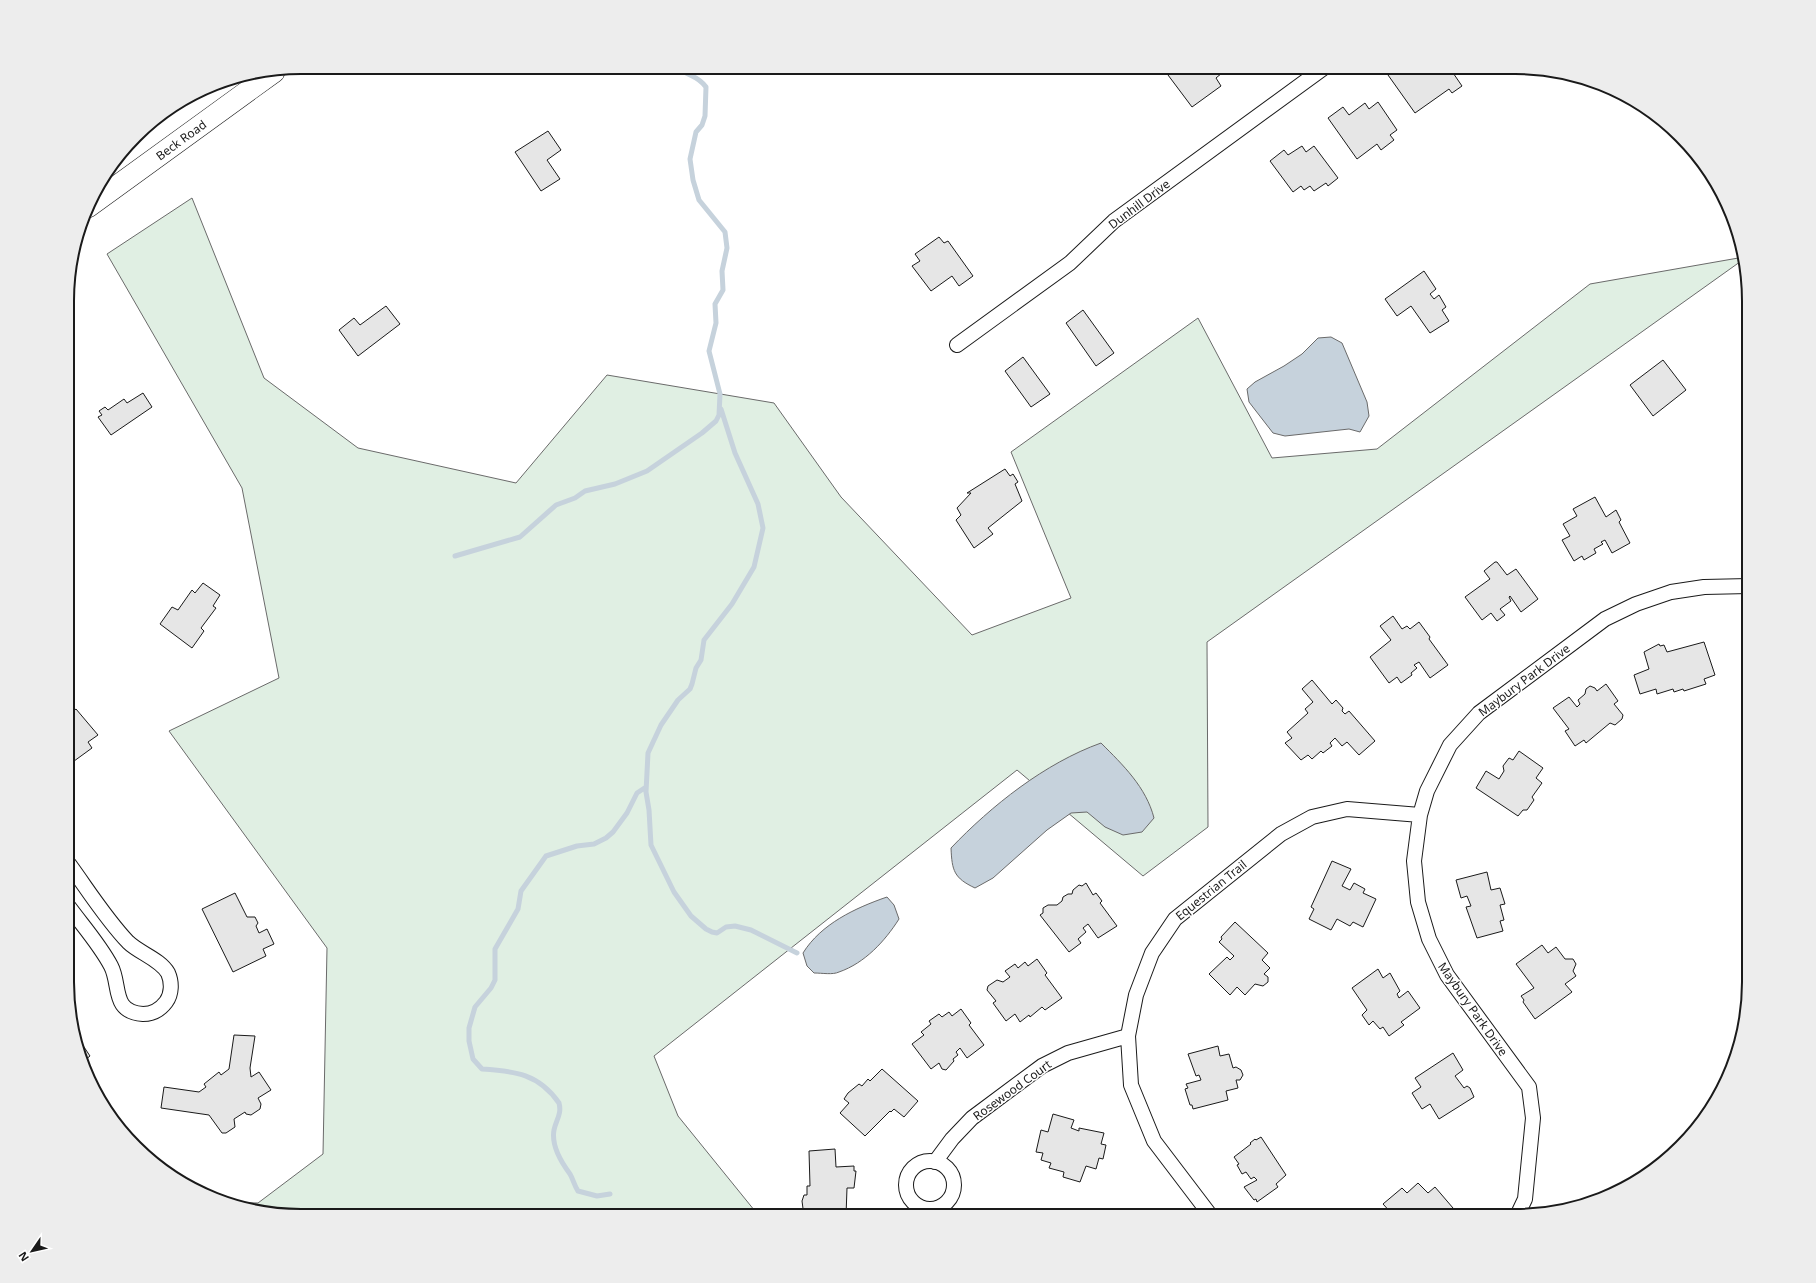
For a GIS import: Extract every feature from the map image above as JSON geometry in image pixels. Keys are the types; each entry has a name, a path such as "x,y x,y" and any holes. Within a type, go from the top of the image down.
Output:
{"main road":[{"name":"Beck Road","path":"97,200 268,76"}],"street":[{"name":"Dunhill Drive","path":"957,345 1070,263 1114,221 1315,74"},
{"name":"Maybury Park Drive","path":"1520,1209 1525,1199 1533,1118 1529,1087 1447,975 1429,939 1418,902 1414,861 1420,815 1427,791 1450,746 1474,718 1511,688 1605,619 1636,604 1671,592 1704,587 1742,586"},
{"name":"Equestrian Trail","path":"1206,1209 1154,1141 1131,1085 1128,1036 1136,995 1152,953 1175,919 1281,834 1312,817 1347,809 1420,815"},
{"path":"74,871 120,933 135,948 162,966 168,974 171,983 170,992 161,1008 145,1014 136,1013 121,1003 117,995 112,968 101,949 74,914"},
{"name":"Rosewood Court","path":"935,1162 952,1139 972,1118 1042,1066 1068,1054 1128,1036"}],"green space":[{"path":"192,198 264,378 358,448 516,483 607,375 774,403 841,497 972,635 1071,598 1011,452 1198,318 1272,458 1377,449 1590,284 1738,258 1739,263 1207,642 1208,827 1143,876 1017,770 654,1056 678,1116 753,1209 286,1209 248,1203 258,1203 323,1154 327,948 169,731 279,678 242,488 107,254"}],"shaded area":[{"path":"1331,337 1342,343 1367,402 1369,416 1360,432 1349,429 1285,436 1273,433 1249,402 1247,389 1255,382 1302,354 1318,338"},
{"path":"1101,743 1133,777 1145,796 1154,818 1142,832 1123,835 1105,827 1087,812 1071,813 1047,830 993,878 975,888 958,877 953,868 951,848 983,817 1020,787 1039,774 1080,752"},
{"path":"887,897 894,905 899,919 881,943 866,957 848,968 831,974 814,973 807,966 803,953 810,943 829,925 863,906"}],"building":[{"path":"1221,74 1216,78 1221,86 1192,107 1168,75"},
{"path":"1454,74 1462,86 1452,93 1449,89 1415,113 1388,75"},
{"path":"1378,102 1397,130 1390,135 1394,140 1381,150 1377,144 1357,159 1328,118 1343,107 1349,115 1365,103 1369,109"},
{"path":"548,131 561,150 547,160 560,179 541,191 515,152"},
{"path":"1302,146 1306,152 1314,146 1338,178 1328,186 1326,183 1314,191 1310,186 1304,190 1301,186 1293,192 1270,161 1284,150 1288,155"},
{"path":"939,237 944,243 948,241 973,276 959,286 952,276 931,291 912,266 920,261 915,254"},
{"path":"1424,271 1436,289 1430,294 1434,299 1439,295 1446,307 1442,310 1449,321 1430,333 1411,306 1397,316 1385,299"},
{"path":"386,306 400,324 358,356 339,330 354,318 360,325"},
{"path":"1083,310 1114,353 1096,366 1066,323"},
{"path":"1023,357 1050,394 1031,407 1005,371"},
{"path":"1663,360 1686,390 1653,416 1630,385"},
{"path":"143,393 152,407 111,435 98,417 102,415 99,411 105,407 108,410 124,399 127,403"},
{"path":"1005,469 1010,476 1013,474 1018,482 1015,484 1022,501 988,528 993,534 974,548 956,520 961,515 957,508 971,493 967,493"},
{"path":"1595,497 1606,517 1616,510 1621,520 1619,522 1630,543 1612,553 1605,540 1601,542 1603,544 1594,549 1596,553 1584,560 1582,556 1574,561 1562,540 1570,536 1563,524 1577,516 1573,509"},
{"path":"1497,562 1507,575 1516,569 1538,599 1521,612 1510,596 1511,601 1500,609 1505,615 1497,621 1491,613 1482,620 1465,597 1490,579 1484,571"},
{"path":"203,583 220,595 213,606 216,608 201,628 204,631 192,648 160,624 172,607 178,610 192,590 195,593"},
{"path":"1393,616 1402,629 1407,626 1410,629 1419,622 1430,637 1429,639 1448,665 1430,678 1419,662 1414,665 1417,668 1411,673 1412,675 1401,683 1397,677 1389,683 1370,657 1391,640 1380,626"},
{"path":"1704,642 1715,675 1704,679 1706,684 1684,691 1683,689 1674,692 1673,689 1657,694 1656,689 1640,694 1634,675 1649,669 1644,652 1659,644 1660,646 1664,645 1667,652"},
{"path":"1312,680 1332,704 1336,700 1343,708 1342,711 1345,714 1349,711 1375,741 1359,755 1347,742 1342,746 1335,738 1330,743 1332,746 1323,753 1321,751 1312,759 1308,755 1301,760 1285,743 1292,738 1287,732 1308,713 1305,709 1313,702 1302,689"},
{"path":"1606,684 1618,701 1614,704 1623,715 1622,719 1615,725 1610,723 1586,743 1584,740 1575,746 1565,731 1569,729 1553,708 1569,697 1577,707 1580,704 1578,700 1585,694 1586,689 1590,686 1595,688 1597,691"},
{"path":"76,709 98,735 88,742 92,748 74,761 74,710"},
{"path":"1519,751 1543,768 1536,778 1542,783 1532,797 1534,800 1527,810 1523,810 1518,816 1476,788 1486,771 1499,779 1504,771 1503,766 1509,758 1513,760"},
{"path":"1332,861 1351,869 1342,886 1350,890 1354,883 1365,889 1363,893 1376,899 1363,927 1353,922 1350,926 1337,919 1331,930 1309,919 1314,909 1311,907"},
{"path":"1487,872 1491,890 1500,888 1505,904 1500,905 1504,920 1500,921 1503,931 1477,938 1466,907 1471,906 1467,896 1461,898 1456,880"},
{"path":"1086,883 1093,895 1096,893 1102,901 1100,903 1117,926 1098,938 1088,924 1083,928 1086,932 1078,939 1081,943 1069,952 1040,915 1043,913 1043,908 1048,905 1057,905 1062,901 1063,897 1068,894 1072,894 1073,890 1079,885 1082,886"},
{"path":"235,893 247,917 255,917 258,923 256,926 259,933 267,929 274,944 263,949 266,956 233,972 202,909"},
{"path":"1235,922 1268,953 1262,960 1270,968 1264,974 1268,977 1268,982 1263,986 1255,984 1245,995 1237,987 1230,995 1209,974 1227,957 1230,960 1234,956 1219,942 1222,939 1221,937"},
{"path":"1542,945 1548,953 1556,947 1565,959 1573,959 1576,964 1573,971 1576,976 1565,984 1572,992 1535,1019 1523,1002 1524,1000 1521,996 1534,988 1516,964"},
{"path":"1037,959 1047,973 1045,975 1062,998 1045,1010 1042,1007 1030,1017 1029,1015 1020,1022 1015,1014 1006,1021 993,1003 996,1001 987,990 988,986 997,980 1003,982 1010,977 1005,971 1015,964 1018,968 1025,962 1028,966"},
{"path":"1378,969 1383,978 1390,973 1400,991 1397,994 1399,998 1408,991 1420,1008 1401,1022 1404,1025 1389,1036 1383,1027 1380,1029 1373,1021 1369,1025 1362,1015 1367,1010 1352,988"},
{"path":"961,1009 971,1023 969,1025 984,1045 967,1058 960,1048 956,1052 958,1055 953,1059 954,1061 946,1070 942,1069 939,1063 931,1069 912,1044 924,1035 921,1032 931,1024 929,1021 939,1014 942,1017 949,1012 952,1016"},
{"path":"234,1035 255,1036 250,1068 251,1077 259,1072 271,1090 258,1098 261,1104 260,1109 251,1115 246,1114 245,1112 234,1119 235,1127 226,1133 222,1133 209,1115 161,1108 164,1087 199,1092 206,1087 204,1084 219,1072 221,1075 229,1069"},
{"path":"84,1046 90,1056 87,1058"},
{"path":"1218,1046 1220,1056 1229,1054 1233,1068 1236,1067 1241,1070 1243,1075 1240,1080 1236,1080 1238,1088 1226,1091 1228,1100 1193,1109 1192,1105 1190,1105 1185,1089 1188,1088 1186,1084 1201,1080 1199,1075 1196,1076 1188,1054"},
{"path":"1453,1053 1463,1070 1455,1076 1464,1088 1467,1086 1470,1088 1474,1097 1439,1119 1430,1104 1422,1109 1412,1093 1421,1087 1415,1078"},
{"path":"882,1069 918,1101 904,1117 894,1109 891,1112 890,1111 865,1136 840,1113 849,1103 844,1099 848,1093 859,1084 862,1086 868,1079 870,1081"},
{"path":"1053,1114 1074,1120 1071,1128 1079,1131 1079,1128 1104,1133 1101,1144 1106,1145 1103,1159 1099,1158 1096,1169 1086,1166 1080,1182 1063,1177 1064,1172 1049,1168 1051,1163 1041,1160 1043,1153 1036,1152 1041,1130 1048,1132"},
{"path":"1261,1137 1286,1175 1276,1184 1278,1187 1257,1202 1256,1199 1254,1200 1244,1187 1257,1180 1254,1177 1251,1179 1246,1172 1242,1174 1237,1165 1239,1164 1234,1157 1255,1139 1256,1140"},
{"path":"835,1149 836,1167 854,1166 854,1171 856,1171 854,1188 847,1188 846,1209 803,1209 802,1201 804,1195 807,1195 807,1186 810,1186 809,1151"},
{"path":"1418,1183 1428,1193 1435,1187 1453,1208 1388,1209 1383,1204 1402,1188 1407,1193"}],"waterway":[{"path":"455,556 520,537 556,505 575,498 585,491 615,484 647,471 702,433 716,421 719,415 720,394 709,351 716,323 715,304 723,290 722,271 727,248 725,232 699,200 693,180 690,159 696,132 702,125 705,116 706,87 695,77 688,74"},
{"path":"721,409 735,453 758,504 763,528 754,567 732,604 704,640 701,660 696,668 690,689 678,700 661,725 648,753 646,792 649,810 651,845 674,892 691,916 706,929 717,933 726,927 735,926 751,930 797,953"},
{"path":"610,1194 597,1196 578,1191 555,1148 553,1136 560,1110 559,1103 551,1093 535,1080 516,1073 482,1069 473,1059 469,1041 469,1028 475,1007 491,988 495,980 495,949 518,909 521,891 546,856 577,846 594,844 606,838 613,832 627,813 637,793 646,787"}]}
